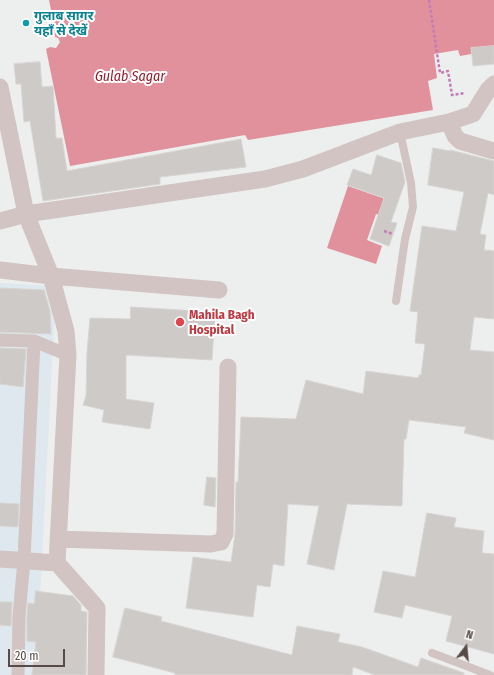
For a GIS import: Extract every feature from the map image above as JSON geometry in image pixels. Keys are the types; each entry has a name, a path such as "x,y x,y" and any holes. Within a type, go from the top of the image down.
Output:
{"street":[{"path":"0,221 26,214 265,180 303,169 400,132 449,122 473,114 488,90 494,84"},
{"path":"0,87 26,214 51,276 66,331 68,355 57,563"},
{"path":"449,122 455,136 460,141 494,151"},
{"path":"0,270 51,276 219,290"},
{"path":"0,340 34,341 68,355"},
{"path":"18,675 19,616 24,560 34,341"},
{"path":"58,539 211,544 221,542 225,534 228,367"},
{"path":"0,559 57,563 97,608 96,675"}],"lane":[{"path":"396,301 405,239 413,207 411,183 400,132"},
{"path":"432,653 490,675"}],"path":[{"path":"429,0 440,73 448,71 452,95 464,93"}],"shaded area":[{"path":"0,283 56,286 36,675 0,675"}],"water":[{"name":"Gulab Sagar","path":"49,0 494,0 494,50 460,56 458,50 434,54 437,78 428,81 433,110 248,140 245,135 70,166 46,49 50,47 56,48 60,42 58,38 55,37 53,21 56,21 54,10 51,10"},
{"path":"348,186 397,203 391,219 376,214 367,240 382,246 376,264 327,248"}],"building":[{"path":"494,46 494,64 473,66 471,48"},
{"path":"40,62 42,87 53,86 56,138 62,138 67,171 241,139 246,167 160,177 160,184 43,201 30,121 24,122 21,84 16,84 14,64"},
{"path":"433,148 450,150 494,161 494,195 488,193 480,234 486,235 484,250 494,251 494,319 474,317 470,350 494,352 494,440 464,433 466,427 409,420 406,439 404,439 402,506 347,504 334,570 307,564 319,506 288,504 284,566 273,564 270,587 257,585 253,617 186,608 193,557 231,562 235,534 236,482 238,482 241,417 296,419 306,380 363,394 366,371 418,378 419,375 421,375 425,344 415,343 418,312 410,311 422,226 456,231 464,192 428,185"},
{"path":"377,155 401,163 405,182 391,222 397,223 389,246 370,239 384,198 347,185 353,169 371,175"},
{"path":"0,288 44,290 50,311 51,334 0,332"},
{"path":"131,307 215,312 212,360 126,355 126,399 154,403 150,429 102,422 104,410 83,405 86,396 87,352 90,318 130,319"},
{"path":"0,348 26,349 23,387 0,384"},
{"path":"207,477 216,478 215,507 204,505"},
{"path":"0,503 19,504 18,527 0,526"},
{"path":"427,513 456,518 454,527 484,531 482,553 494,554 494,654 446,641 452,616 405,605 402,618 374,612 383,571 415,577"},
{"path":"36,591 73,596 81,605 81,611 87,612 86,675 32,675 36,642 27,641 27,616 28,603 34,604"},
{"path":"0,602 12,602 11,626 0,625"},
{"path":"125,608 162,617 161,621 292,655 297,626 340,634 338,642 362,647 418,667 421,658 464,673 464,675 375,675 353,667 352,675 175,675 175,673 113,657"}],"place":[{"name":"गुलाब सागर यहाँ से देखें","path":"26,23"},
{"name":"Mahila Bagh Hospital","path":"180,322"}]}
